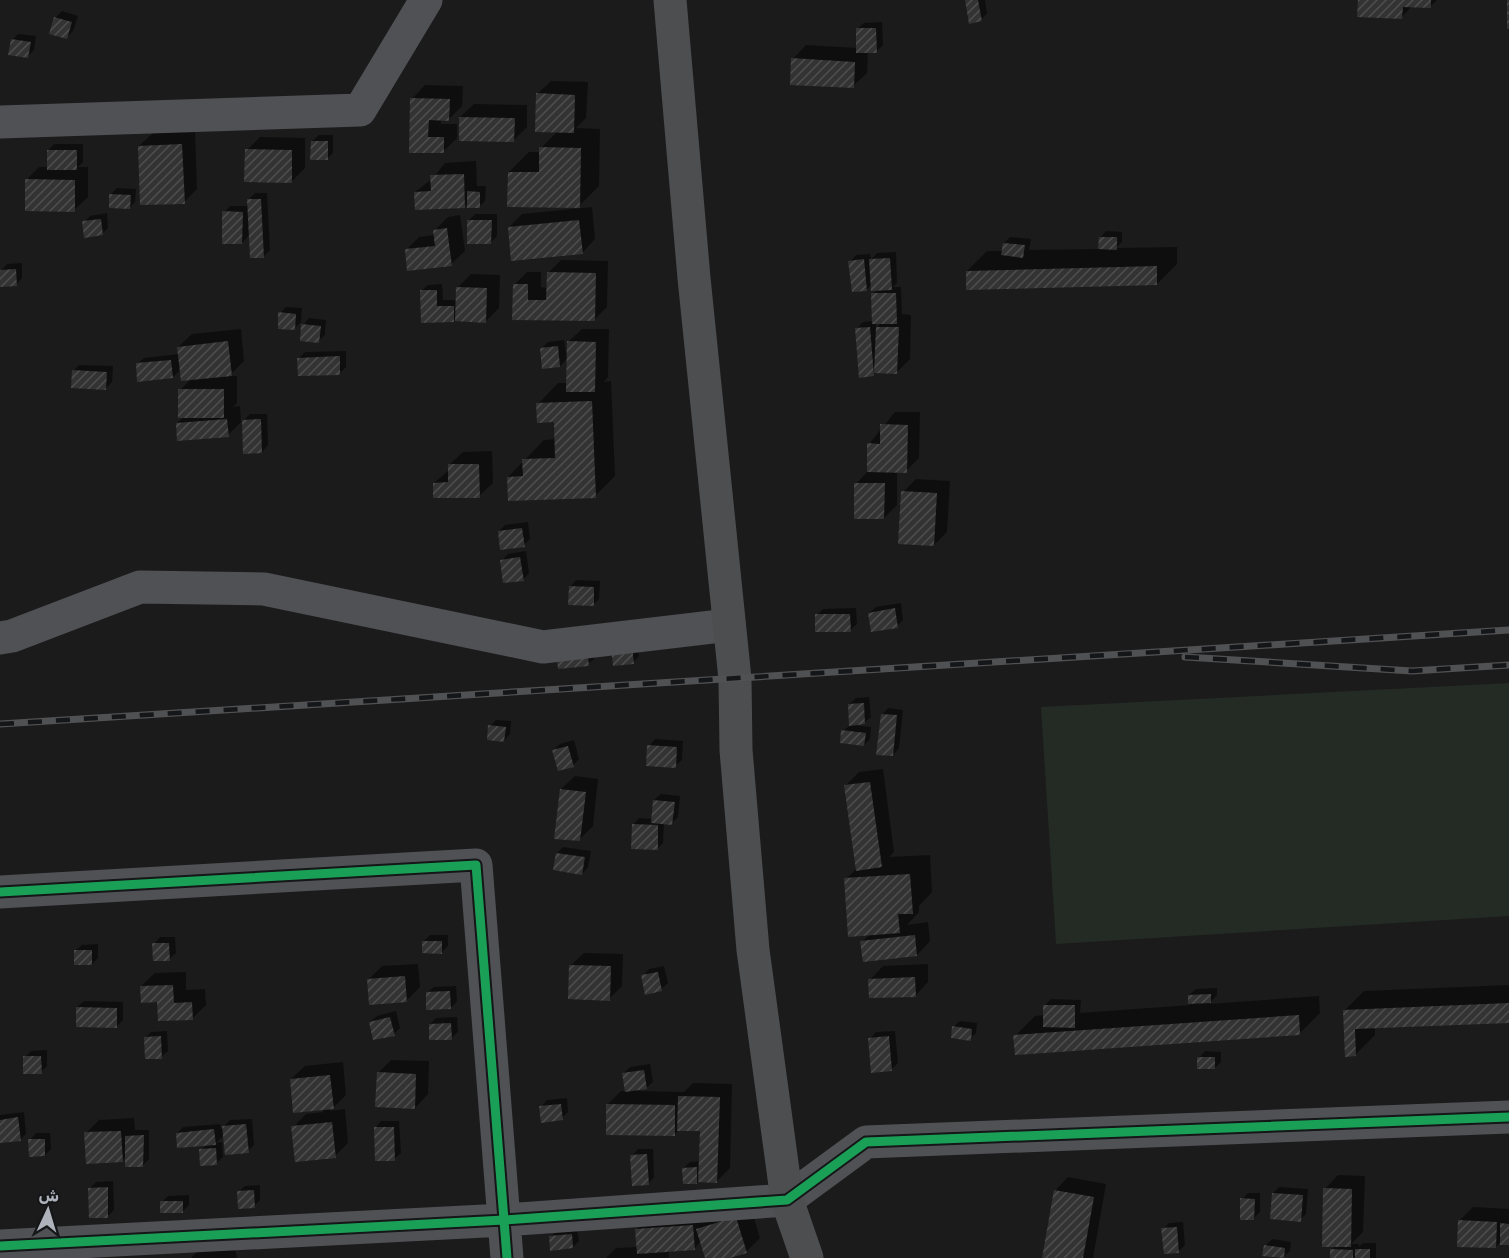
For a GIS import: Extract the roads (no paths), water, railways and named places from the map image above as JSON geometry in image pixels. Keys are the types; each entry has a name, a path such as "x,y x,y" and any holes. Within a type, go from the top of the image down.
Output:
{"main road":[{"path":"670,0 694,278 735,679 736,750 753,950 787,1200 807,1258"}],"street":[{"path":"0,122 360,110 426,0"},
{"path":"0,638 12,636 140,587 264,589 543,647 729,625"},
{"path":"0,892 476,865 507,1258"},
{"path":"0,1246 504,1220 787,1200 866,1142 1509,1117"}],"railway":[{"path":"0,724 1509,630"},
{"path":"1185,657 1412,671 1509,665"}]}
